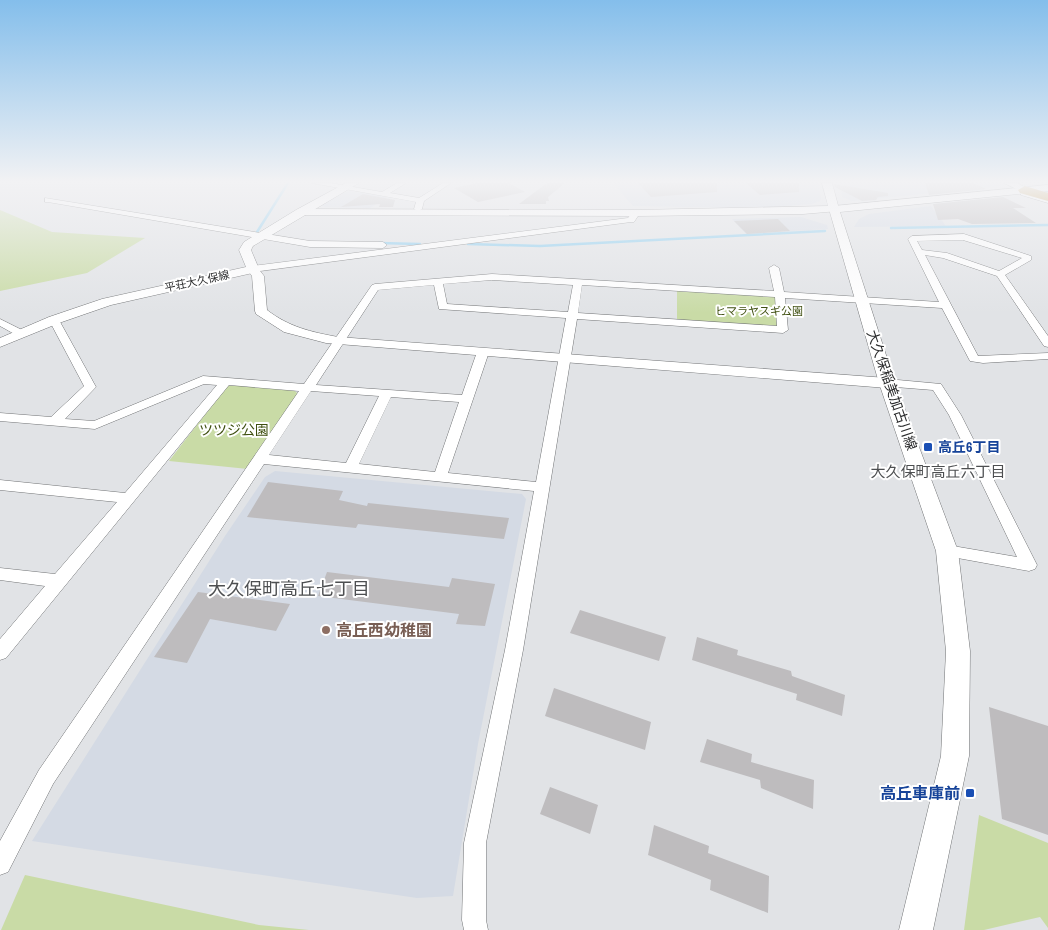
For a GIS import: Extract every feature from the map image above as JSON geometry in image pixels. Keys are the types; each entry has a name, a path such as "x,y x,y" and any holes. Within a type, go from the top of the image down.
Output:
{"main road":[{"path":"253,269 245,247 275,226"},
{"name":"大久保稲美加古川線","path":"839,226 887,382 947,551 958,650 954,756 916,930"},
{"name":"平荘大久保線","path":"0,343 54,320 135,294 253,269"}],"street":[{"path":"208,226 310,244 425,247"},
{"path":"582,226 253,269 258,276 261,311 277,325 301,335 338,341 937,387 955,415 1029,565 947,551"},
{"path":"1000,274 1028,258 964,237 912,239 974,358 983,360 1048,356"},
{"path":"295,263 292,258 310,244"},
{"path":"919,252 944,255 1000,274 1048,344"},
{"path":"438,281 443,307 783,330 780,296 774,268"},
{"path":"1,861 46,777 375,287 492,277 947,306"},
{"path":"476,930 474,920 475,843 514,650 578,282"},
{"path":"54,320 90,387 55,421"},
{"path":"0,322 22,334"},
{"path":"440,476 483,352"},
{"path":"0,417 95,425 203,380 466,399"},
{"path":"0,652 226,382"},
{"path":"350,468 386,394"},
{"path":"261,459 542,486"},
{"path":"0,485 129,498"},
{"path":"0,574 59,581"}],"shaded area":[{"path":"739,226 827,226 828,229 746,234"},
{"path":"854,226 909,226 854,227"},
{"path":"275,471 522,494 526,499 478,744 453,896 417,898 32,841 225,536 265,477"}],"green space":[{"path":"0,226 39,226 52,232 145,238 87,273 0,291"},
{"name":"ヒマラヤスギ公園","path":"677,291 773,296 777,299 777,327 677,321"},
{"name":"ツツジ公園","path":"227,386 294,390 298,394 248,469 169,461"},
{"path":"979,815 1048,843 1048,928 1040,917 984,930 964,930"},
{"path":"25,875 259,925 309,930 1,930"}],"building":[{"path":"739,226 785,226 790,231 747,234"},
{"path":"268,482 343,491 339,500 367,506 368,503 509,518 504,539 358,524 356,528 247,517"},
{"path":"327,572 449,587 452,578 495,584 485,626 456,624 459,614 318,596"},
{"path":"198,592 290,604 276,631 210,619 187,663 154,657"},
{"path":"580,610 666,637 659,661 570,633"},
{"path":"697,637 738,650 737,655 791,671 792,676 845,695 842,716 796,700 797,694 692,660"},
{"path":"554,688 651,722 645,750 545,716"},
{"path":"989,707 1048,726 1048,835 1002,819"},
{"path":"707,739 752,754 751,762 814,780 813,809 761,788 760,780 700,762"},
{"path":"550,787 598,805 590,834 540,814"},
{"path":"654,825 709,846 708,853 769,876 768,913 710,890 711,880 648,855"}],"waterway":[{"path":"257,232 261,226"},
{"path":"891,228 975,226"},
{"path":"468,244 540,246 825,231"},
{"path":"379,243 420,244"}],"place":[{"name":"高丘6丁目","path":"928,447"},
{"name":"高丘西幼稚園","path":"326,630"},
{"name":"高丘車庫前","path":"970,793"}],"district":[{"name":"大久保町高丘六丁目","path":"938,471"},
{"name":"大久保町高丘七丁目","path":"289,588"}]}
